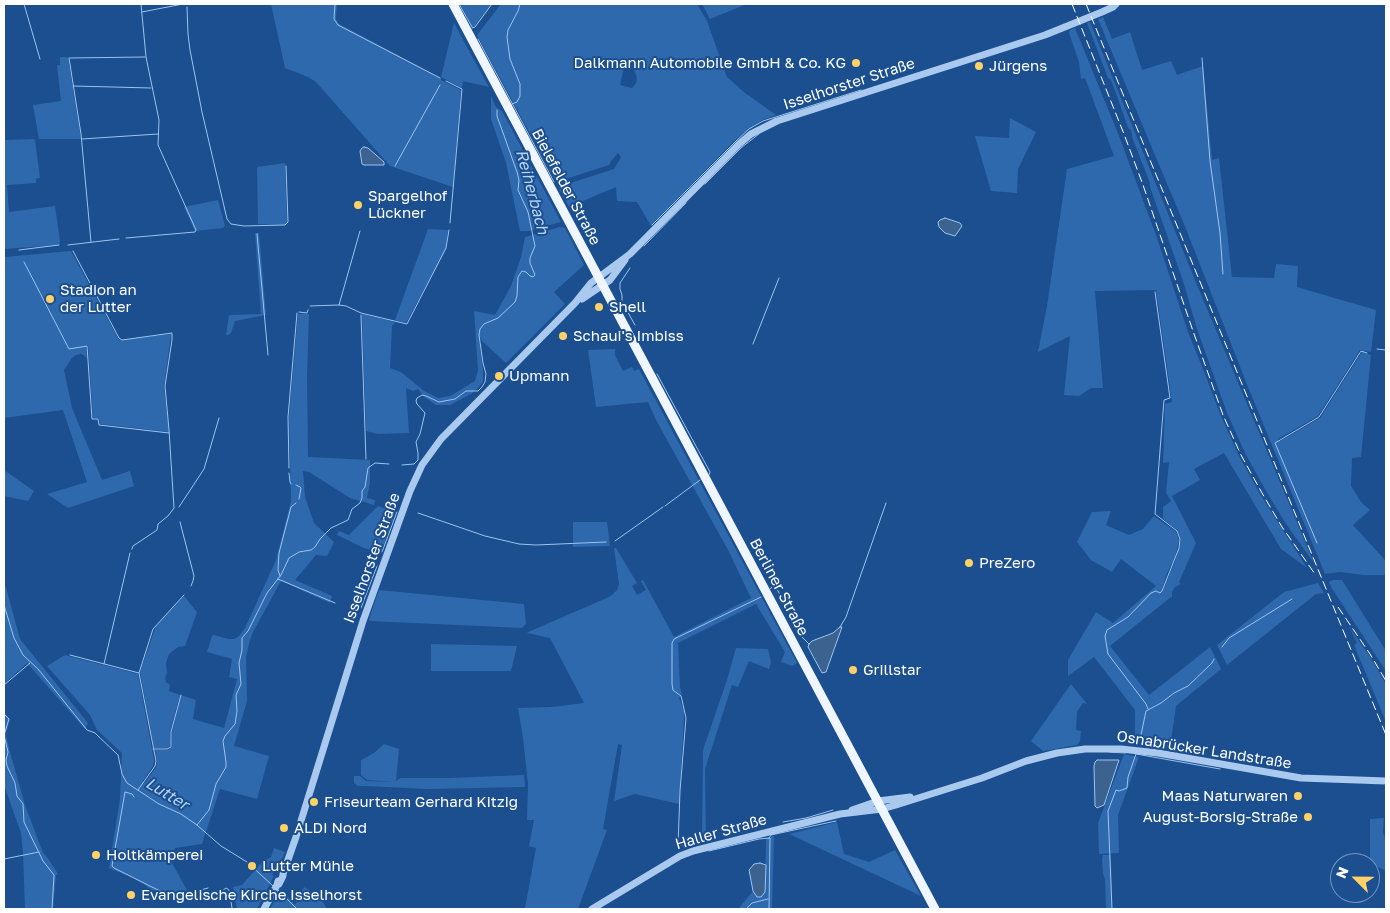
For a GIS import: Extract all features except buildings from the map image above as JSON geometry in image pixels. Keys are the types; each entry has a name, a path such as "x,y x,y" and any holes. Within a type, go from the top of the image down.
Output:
{"main road":[{"name":"Bielefelder Straße","path":"452,4 600,281"},
{"name":"Berliner Straße","path":"600,281 935,909"}],"street":[{"name":"Isselhorster Straße","path":"264,909 280,875 283,874 363,621 410,491 422,465 441,439 575,303 600,281 610,280 630,254 751,134 777,121 1045,35 1102,12 1116,4"},
{"name":"Osnabrücker Landstraße","path":"880,805 934,794 1049,755 1085,749 1106,748 1158,753 1300,778 1386,781"},
{"name":"Haller Straße","path":"592,909 680,856 692,851 880,805"}],"shaded area":[{"path":"271,4 337,4 336,19 339,24 461,90 453,187 390,166 316,82 285,68"},
{"path":"460,4 492,4 475,26 472,27"},
{"path":"501,4 697,4 707,21 727,77 745,93 776,115 762,120 736,139 651,226 637,202 617,201 616,187 569,207 558,187 614,169 621,157 618,153 609,165 556,182 477,35","holes":["625,63 632,64 637,78 636,83 632,88 620,85"]},
{"path":"702,4 747,4 710,19"},
{"path":"1103,17 1112,39 1130,32 1142,70 1171,61 1177,75 1203,66 1212,160 1219,158 1232,277 1274,278 1276,264 1298,266 1297,287 1376,310 1371,352 1360,350 1318,416 1278,439 1280,441 1320,418 1362,352 1371,355 1361,457 1352,458 1351,486 1361,502 1370,510 1353,525 1386,561 1386,575 1340,572 1325,574 1248,387 1186,229 1098,19"},
{"path":"1090,22 1197,285 1314,563 1286,524 1266,491 1245,453 1227,413 1197,329 1150,183 1131,130 1128,128 1111,80 1108,78 1087,23"},
{"path":"454,23 489,87 463,81 462,88 441,77"},
{"path":"1075,28 1119,136 1156,235 1188,332 1221,416 1239,456 1260,494 1307,568 1281,549 1224,453 1194,469 1200,480 1172,496 1196,543 1179,582 1181,584 1175,587 1172,597 1110,646 1149,695 1210,647 1221,669 1176,706 1170,748 1135,744 1135,710 1094,657 1068,676 1068,660 1096,612 1113,623 1156,586 1121,559 1112,572 1091,560 1077,542 1092,512 1111,511 1106,525 1129,535 1143,529 1154,516 1176,532 1179,540 1177,549 1167,573 1163,590 1175,561 1181,540 1177,530 1163,519 1163,507 1171,501 1166,493 1169,462 1163,463 1165,404 1172,402 1156,290 1095,291 1103,388 1091,388 1079,396 1064,395 1070,336 1038,352 1047,306 1067,169 1114,156 1085,78 1081,79 1079,62 1069,33 1070,30"},
{"path":"60,57 68,57 81,139 39,139 33,105 61,101 57,65 60,65"},
{"path":"491,96 496,107 502,111 561,222 529,231 520,231 506,163 491,119"},
{"path":"1010,118 1036,132 1018,169 1017,193 991,191 975,136 1009,138"},
{"path":"4,140 35,140 40,178 36,179 36,183 7,185 9,212 55,206 59,245 4,249"},
{"path":"364,147 368,148 384,162 384,165 362,164 360,151"},
{"path":"285,163 287,222 285,225 258,224 257,167"},
{"path":"218,200 225,226 223,228 195,231 184,207"},
{"path":"945,218 960,223 962,226 955,236 945,233 939,227 938,222"},
{"path":"560,227 565,228 584,265 554,292 565,304 506,363 479,338 483,382 471,394 450,405 436,405 424,397 418,389 413,391 406,388 409,433 378,434 366,431 362,314 395,322 392,326 390,368 401,372 424,391 438,398 450,396 475,381 478,370 474,311 495,315 511,286 521,257 525,237"},
{"path":"428,229 448,230 446,249 406,323 395,320"},
{"path":"255,233 259,233 266,315 235,321 231,333 226,335 229,315 261,314"},
{"path":"71,251 119,340 171,334 164,387 169,432 100,424 99,418 93,418 88,345 86,346 87,359 81,354 76,355 64,370 72,408 102,480 130,471 134,486 68,508 47,494 87,482 63,410 4,418 4,257"},
{"path":"298,314 309,314 307,377 308,457 370,460 370,483 367,498 375,500 374,505 350,498 309,472 303,471 305,497 314,523 334,542 327,556 316,555 295,580 332,596 330,603 281,581 249,643 246,658 247,701 234,746 269,756 257,799 220,789 202,844 175,848 171,861 189,894 182,896 151,890 133,878 109,868 120,799 122,753 97,730 90,715 47,666 65,655 138,674 154,760 153,766 143,781 145,783 156,767 155,750 167,750 172,747 172,732 181,695 196,700 193,719 224,728 237,679 229,677 232,659 207,652 212,636 234,639 245,628 276,560 291,501 289,416"},
{"path":"615,349 615,355 623,371 632,367 634,371 639,369 797,663 792,666 781,662 785,652 756,604 678,643 682,695 679,698 684,710 679,804 635,794 614,801 622,745 618,744 603,829 607,830 578,909 526,909 536,848 529,846 534,820 527,820 528,784 518,708 552,707 584,703 550,638 527,633 613,594 619,584 614,548 616,548 637,583 632,586 637,595 646,590 641,581 643,580 674,637 751,598 728,550 656,420 648,402 596,407 588,350"},
{"path":"4,470 34,491 28,501 4,496"},
{"path":"378,506 396,512 381,553 364,548 337,535 339,531 349,535"},
{"path":"573,522 607,522 610,546 573,547"},
{"path":"4,580 20,639 88,723 85,729 27,663 4,684"},
{"path":"1342,580 1386,651 1386,671 1331,587 1329,582"},
{"path":"1318,583 1324,593 1316,594 1227,665 1217,645 1284,592"},
{"path":"379,590 524,604 526,624 522,628 370,621 369,619"},
{"path":"184,596 197,612 185,646 178,647 169,654 166,663 167,673 165,678 166,682 170,685 169,691 180,695 170,732 171,744 167,748 154,748 140,672 156,626"},
{"path":"842,627 826,672 822,673 808,647 809,644 833,633"},
{"path":"1349,627 1369,655 1386,684 1386,722 1354,645 1357,643"},
{"path":"431,644 517,646 511,671 431,671"},
{"path":"736,648 768,649 771,662 769,669 749,661 738,687 732,685 705,769 706,839 680,847 680,842 702,835 703,750"},
{"path":"1071,684 1087,704 1083,703 1077,712 1076,730 1081,731 1080,741 1077,745 1043,751 1031,741"},
{"path":"4,712 10,719 6,735 25,805 43,853 58,874 56,875 53,909 25,909 21,833 4,785"},
{"path":"384,744 399,749 396,780 394,782 367,780 361,775 361,760 374,753"},
{"path":"1124,754 1139,757 1118,815 1119,853 1099,854 1098,823"},
{"path":"1097,760 1119,760 1104,805 1097,808 1095,806 1094,766"},
{"path":"524,775 525,787 427,789 358,786 354,783 354,776 360,776 366,781 394,782 401,778"},
{"path":"1384,818 1386,871 1380,868 1380,853 1370,853 1370,819"},
{"path":"837,822 844,854 869,862 895,850 921,896 789,834"},
{"path":"774,836 772,908 774,909 738,909 753,891 757,896 765,892 766,838"},
{"path":"274,848 285,852 276,873 274,872 272,875 274,876 257,909 237,909 233,887 242,885 262,862 271,857"},
{"path":"1103,855 1111,855 1112,909 1106,909"},
{"path":"754,864 766,865 765,892 761,897 757,897 753,891 749,870"},
{"path":"304,887 320,897 327,909 270,909 281,889 295,905"}],"waterway":[{"path":"24,4 40,59"},
{"path":"126,238 195,232 196,230 158,145 159,120 146,57 141,4"},
{"path":"142,12 183,4"},
{"path":"335,4 334,19 338,25 440,78"},
{"path":"459,4 472,27"},
{"path":"472,28 475,27 492,4"},
{"name":"Reiherbach","path":"512,104 517,102 520,96 520,84 510,59 507,37 508,30 520,4"},
{"path":"187,7 190,50 202,112 227,219 231,224 244,226 285,225 288,222 286,166"},
{"path":"478,39 554,182"},
{"path":"91,242 81,134 69,58 145,57"},
{"path":"1202,58 1210,161 1220,233 1223,274"},
{"path":"446,81 462,89 450,223"},
{"path":"395,166 440,85"},
{"path":"73,86 151,88"},
{"path":"652,225 749,129 763,121 861,90"},
{"name":"Reiherbach","path":"402,465 414,464 418,460 416,442 425,413 417,404 417,398 422,395 439,402 455,399 466,391 478,391 482,387 486,374 479,335 480,329 484,324 498,318 515,302 518,277 522,271 533,277 535,275 530,263 535,246 528,212 518,190 519,180 517,172 497,116 497,110"},
{"path":"82,139 158,134"},
{"path":"705,184 742,147 759,134"},
{"path":"644,246 686,203"},
{"path":"310,306 346,306 361,313 407,324 446,248 449,230"},
{"path":"339,305 360,231"},
{"path":"257,234 268,355"},
{"path":"68,245 119,239"},
{"path":"19,250 59,245"},
{"path":"73,251 119,338 122,340 172,333 165,386 174,508 158,524 157,530 133,546 132,549"},
{"path":"24,262 69,349 87,346 92,419 98,419 99,425 169,433"},
{"path":"630,268 620,283 620,289 622,302 635,325"},
{"path":"753,344 779,278"},
{"path":"1148,709 1108,654 1105,636 1107,630 1128,617 1151,593 1156,591 1160,593 1162,591 1179,548 1180,539 1177,531 1155,514 1164,400 1170,398 1155,292"},
{"path":"299,312 307,313 308,310"},
{"path":"289,468 288,417 297,313"},
{"path":"361,315 366,459"},
{"path":"1377,349 1386,350"},
{"path":"1317,543 1275,443 1319,417 1361,351 1367,353"},
{"path":"657,374 710,472 709,475"},
{"path":"179,507 204,469 219,418"},
{"name":"Reiherbach","path":"197,825 209,810 216,784 226,767 223,741 235,724 237,711 236,695 241,684 239,663 242,638 248,631 267,593 281,575 289,558 299,552 311,550 331,528 348,520 352,509 360,503 362,498 368,468 375,463 389,464"},
{"path":"289,473 291,484"},
{"path":"665,506 700,480"},
{"path":"296,485 301,488 299,499"},
{"path":"280,576 278,570 279,553 291,507 296,503"},
{"path":"840,627 846,617 886,503"},
{"path":"615,541 663,507"},
{"path":"382,552 397,512"},
{"path":"418,513 485,536 519,544 606,542"},
{"path":"180,522 194,576 191,586"},
{"path":"104,664 130,553"},
{"path":"361,608 377,566"},
{"path":"278,579 335,603"},
{"path":"770,589 772,587 777,589 802,637 809,644"},
{"path":"138,790 155,766 156,761 139,673 153,629 184,595"},
{"path":"678,846 686,718 681,696 673,690 672,643 674,639 761,597"},
{"path":"1222,647 1229,638 1292,599"},
{"name":"Lutter","path":"4,605 14,638 23,655 38,669 87,730 95,733 118,755 122,774 127,783 159,804 181,814 197,825 221,846 247,862 273,886"},
{"path":"70,655 139,673"},
{"path":"1140,740 1146,711 1188,686 1214,659"},
{"path":"4,685 30,663"},
{"path":"153,749 167,749 171,747 171,732 181,695"},
{"path":"4,714 9,719 4,735 8,752 7,766 15,783 17,796 23,804 24,822 43,861 54,875 52,909"},
{"path":"1109,752 1125,753"},
{"path":"1136,754 1220,769"},
{"path":"1112,909 1108,811 1116,790 1119,791 1127,788 1128,777 1136,754"},
{"path":"134,797 132,794 125,792 112,866 158,890 179,896 208,888"},
{"path":"783,822 833,810"},
{"path":"769,838 771,835 836,821"},
{"path":"709,851 770,838 769,909"},
{"path":"4,859 39,852"},
{"path":"212,893 217,895 226,888 229,890 232,908"},
{"name":"Lutter","path":"278,890 297,909"},
{"path":"746,909 752,903 768,899"}],"railway":[{"path":"1072,4 1143,185 1223,415 1241,455 1262,493 1282,527 1315,574"},
{"path":"1086,4 1386,735"},
{"path":"1338,607 1386,681"}],"place":[{"name":"Dalkmann Automobile GmbH & Co. KG","path":"856,63"},
{"name":"Jürgens","path":"979,66"},
{"name":"Spargelhof Lückner","path":"358,205"},
{"name":"Stadion an der Lutter","path":"50,299"},
{"name":"Shell","path":"599,307"},
{"name":"Schaui's Imbiss","path":"563,336"},
{"name":"Upmann","path":"499,376"},
{"name":"PreZero","path":"969,563"},
{"name":"Grillstar","path":"853,670"},
{"name":"Maas Naturwaren","path":"1298,796"},
{"name":"Friseurteam Gerhard Kitzig","path":"314,802"},
{"name":"August-Borsig-Straße","path":"1308,817"},
{"name":"ALDI Nord","path":"284,828"},
{"name":"Holtkämperei","path":"96,855"},
{"name":"Lutter Mühle","path":"252,866"},
{"name":"Evangelische Kirche Isselhorst","path":"131,895"}]}
